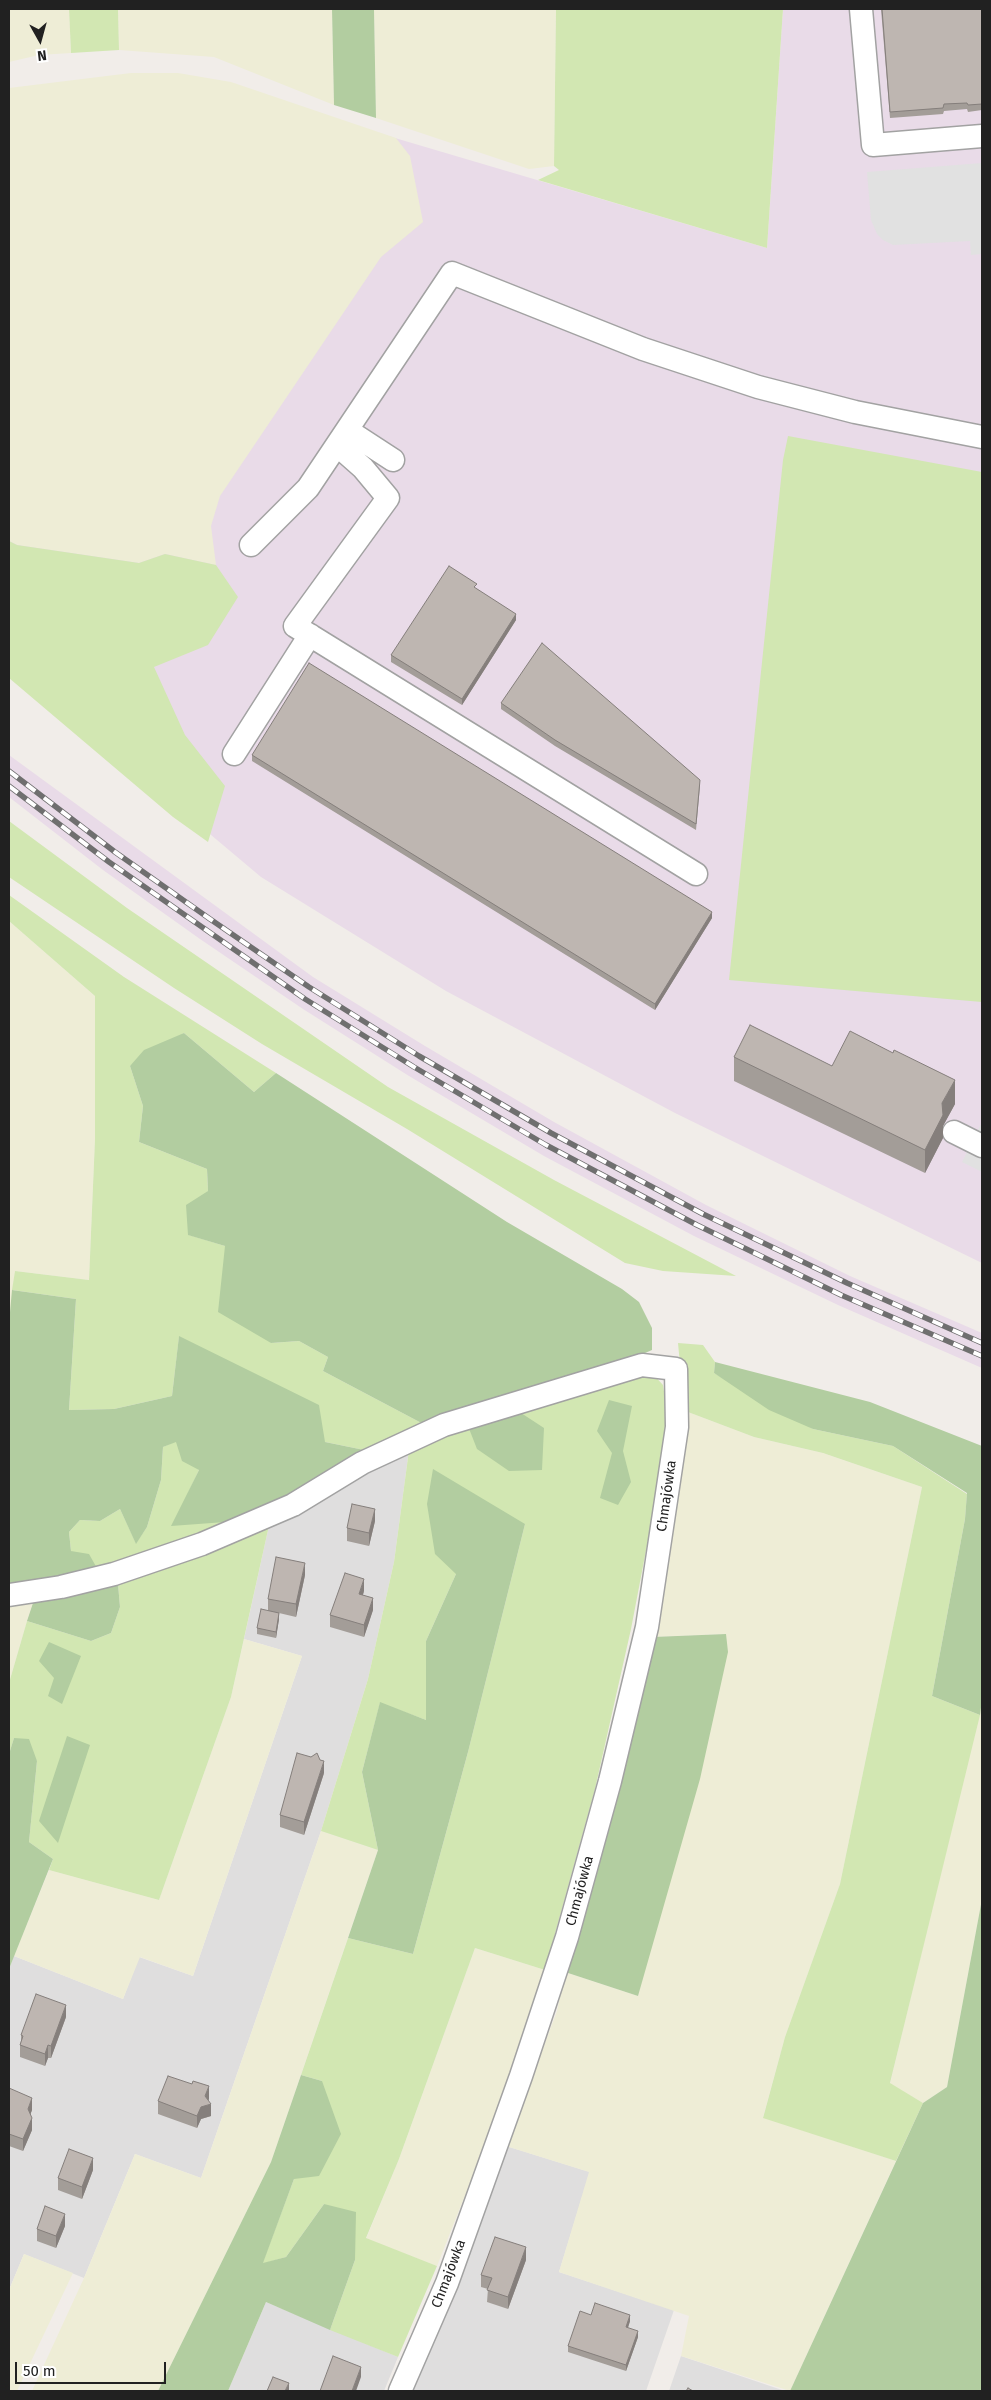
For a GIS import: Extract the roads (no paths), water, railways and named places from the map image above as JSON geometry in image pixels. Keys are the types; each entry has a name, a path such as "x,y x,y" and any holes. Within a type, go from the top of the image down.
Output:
{"street":[{"path":"861,9 873,145 982,136"},
{"path":"251,545 308,488 452,273 643,349 758,387 855,412 982,437"},
{"path":"342,438 393,460"},
{"path":"342,438 363,468 388,498 295,626 696,874"},
{"path":"234,754 310,635"},
{"path":"954,1132 982,1146"},
{"name":"Chmajówka","path":"9,1595 61,1587 114,1574 202,1544 293,1505 362,1463 444,1425 642,1365 676,1369 677,1427 647,1627 610,1781 567,1937 521,2076 447,2284 400,2391"}],"railway":[{"path":"9,771 115,852 210,919 309,987 419,1056 551,1133 703,1214 847,1283 982,1343"},
{"path":"9,786 109,862 305,999 414,1067 546,1145 697,1225 841,1295 982,1356"}]}
